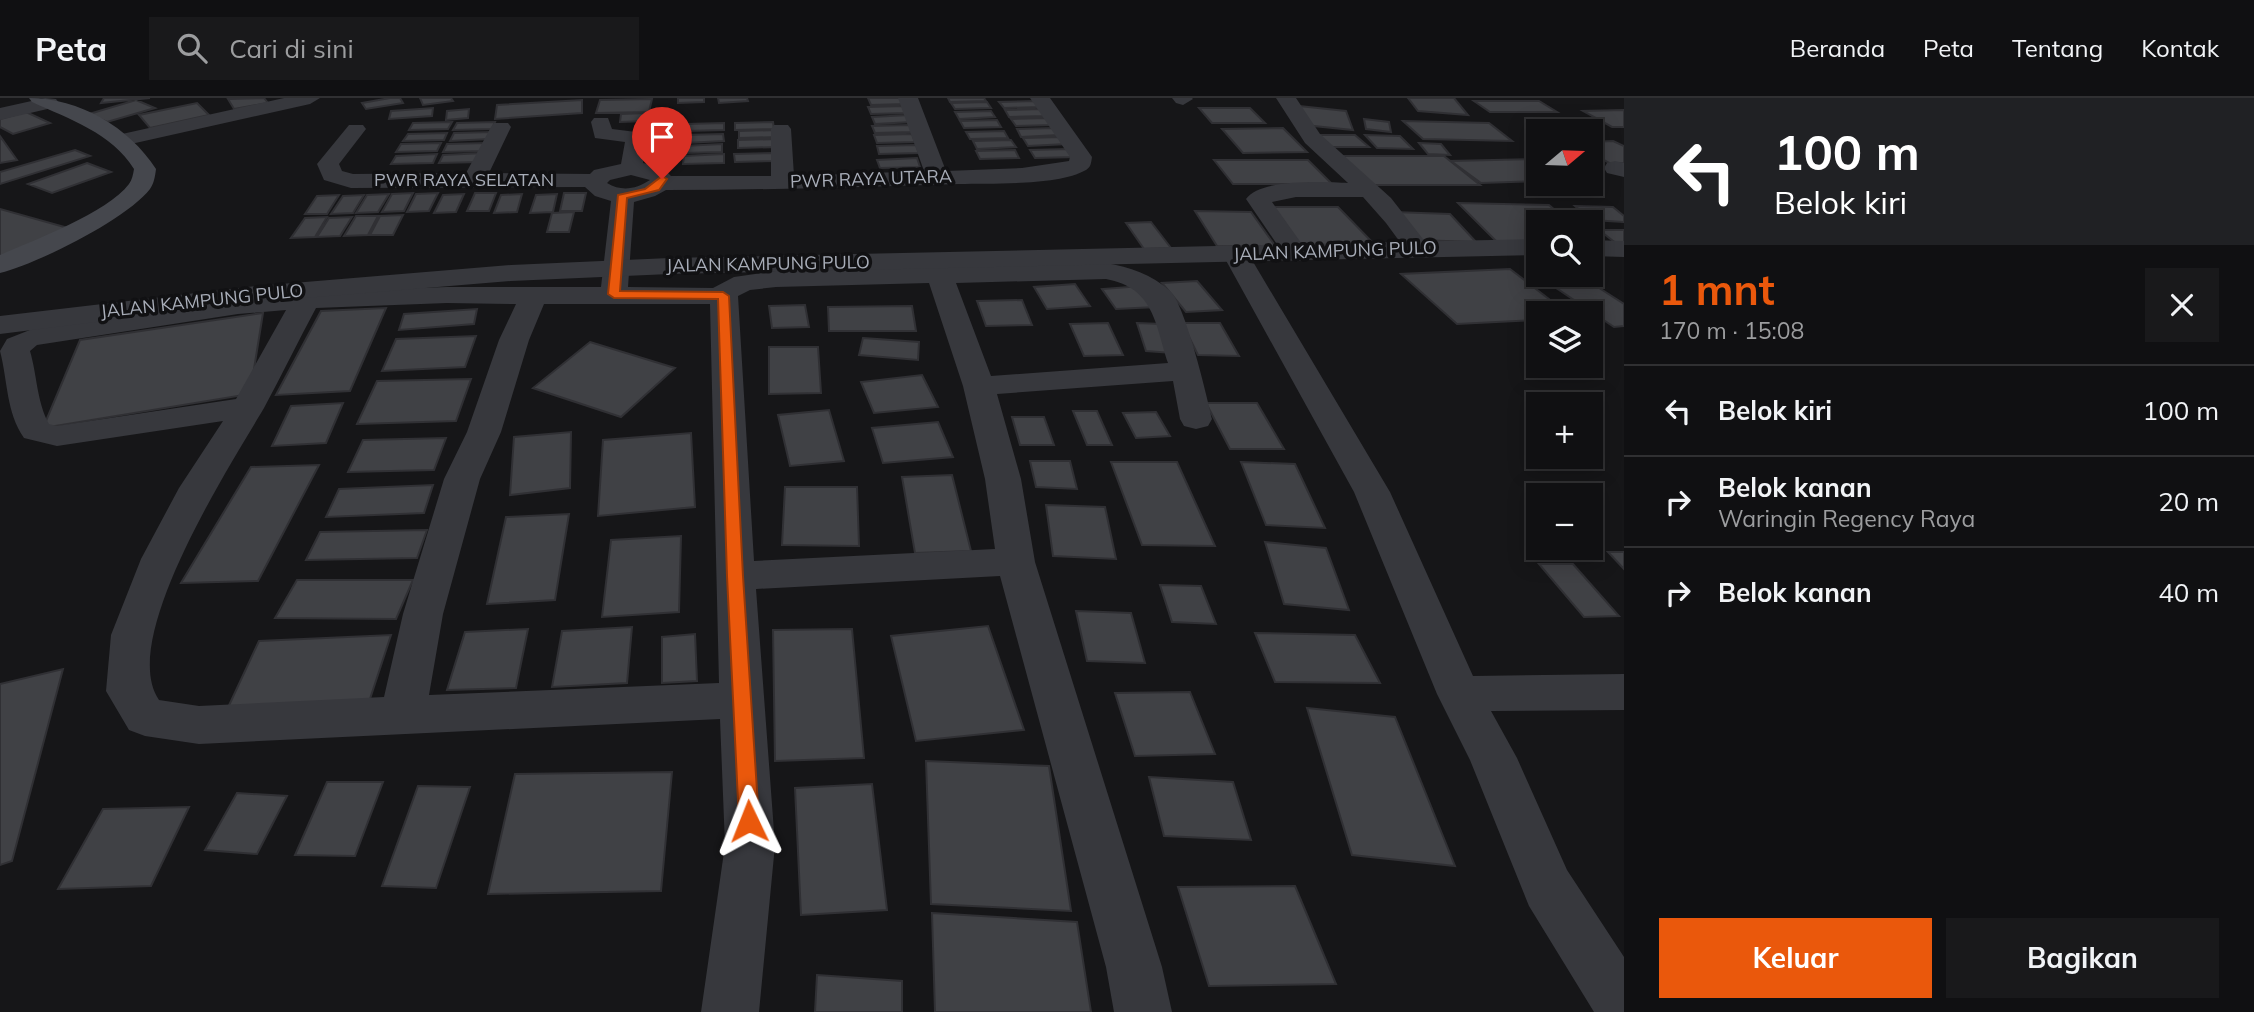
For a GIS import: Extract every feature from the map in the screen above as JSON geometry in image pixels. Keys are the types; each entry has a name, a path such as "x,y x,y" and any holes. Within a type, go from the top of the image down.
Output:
{"main road":[{"path":"0,265 90,222 128,197 142,184 145,169 139,156 122,140 44,101"}],"street":[{"path":"122,140 310,98"},
{"path":"908,98 936,176"},
{"name":"PWR RAYA UTARA","path":"661,183 783,183 1022,175 1062,171 1080,165 1081,157 1040,98"},
{"path":"1286,98 1304,131 1398,220 1417,248"},
{"path":"0,114 44,101"},
{"path":"601,122 602,134 637,137 631,168"},
{"path":"474,180 501,127"},
{"path":"781,129 783,183"},
{"name":"PWR RAYA SELATAN","path":"356,130 328,164 332,175 351,181 596,181"},
{"path":"631,168 654,172 662,179 661,183 647,192 623,195 601,191 596,181 602,175 631,168"},
{"path":"1296,254 1258,199 1267,193 1286,191 1369,190"},
{"path":"615,281 623,195"},
{"name":"JALAN KAMPUNG PULO","path":"0,325 391,281 615,281 1417,248 1526,247"},
{"path":"1603,248 1624,249"},
{"path":"1236,255 1372,492 1459,694 1493,758 1548,888 1624,1008"},
{"path":"730,1012 750,845 723,296 733,286 744,282 776,279 1106,271 1128,275 1161,296 1186,371 1196,419"},
{"path":"940,275 979,386 1003,479 1016,562 1134,967 1143,1012"},
{"path":"248,407 57,436 36,431 25,410 23,381 15,351 17,345 26,339 40,335 238,306 306,300 447,295 533,296 615,281 723,296"},
{"path":"401,715 414,667 423,614 458,491 484,432 514,340 533,296"},
{"path":"306,300 248,407 197,488 160,559 132,635 128,691 145,717 199,725 744,700"},
{"path":"979,386 1186,371"},
{"path":"735,576 1016,562"},
{"path":"1459,694 1624,692"}],"building":[{"path":"104,98 150,98 101,103"},
{"path":"264,98 268,103 234,109 228,99"},
{"path":"400,98 403,103 366,109 362,103"},
{"path":"420,98 451,98 453,101 423,105"},
{"path":"678,98 704,98 704,102 678,103"},
{"path":"718,98 747,98 748,101 719,103"},
{"path":"868,98 904,98 906,104 871,105"},
{"path":"948,98 984,98 986,101 950,102"},
{"path":"1408,98 1454,98 1468,115 1418,111"},
{"path":"652,99 649,112 596,113 600,100"},
{"path":"136,100 155,108 107,122 89,114"},
{"path":"582,100 582,113 495,119 497,105"},
{"path":"1035,101 1040,107 1004,108 999,102"},
{"path":"1474,101 1539,101 1557,112 1490,112"},
{"path":"987,102 991,108 955,109 951,103"},
{"path":"197,103 209,115 150,128 139,115"},
{"path":"904,106 907,113 871,114 868,107"},
{"path":"1299,106 1346,111 1353,130 1304,125"},
{"path":"433,108 432,116 389,119 391,111"},
{"path":"1199,108 1250,108 1265,123 1212,123"},
{"path":"469,109 468,118 446,120 447,111"},
{"path":"1041,109 1046,116 1009,117 1005,110"},
{"path":"1624,110 1624,127 1612,127 1603,122 1603,119 1583,111"},
{"path":"991,111 995,117 959,119 955,112"},
{"path":"26,112 50,123 13,134 0,127 0,119"},
{"path":"647,113 646,121 620,122 621,114"},
{"path":"909,115 912,122 875,124 872,117"},
{"path":"1048,118 1053,125 1016,126 1011,119"},
{"path":"1364,119 1389,122 1391,132 1366,129"},
{"path":"997,120 1001,127 964,128 960,121"},
{"path":"1403,121 1489,123 1512,141 1423,139"},
{"path":"452,122 448,129 409,130 413,123"},
{"path":"495,122 492,129 453,130 457,123"},
{"path":"773,122 774,129 735,130 735,123"},
{"path":"724,123 724,130 685,131 686,124"},
{"path":"910,125 913,132 875,133 872,126"},
{"path":"1054,128 1059,135 1021,137 1017,129"},
{"path":"1283,128 1307,152 1243,153 1222,129"},
{"path":"777,130 778,137 739,138 739,131"},
{"path":"1004,131 1008,138 970,139 966,132"},
{"path":"493,132 490,139 450,141 454,133"},
{"path":"447,133 444,140 403,141 408,134"},
{"path":"723,134 724,141 685,143 685,135"},
{"path":"912,134 915,142 877,143 874,135"},
{"path":"1311,135 1355,135 1369,147 1324,147"},
{"path":"1365,135 1400,136 1413,149 1377,148"},
{"path":"0,136 17,160 0,163"},
{"path":"1061,137 1067,144 1028,146 1023,138"},
{"path":"777,139 778,147 738,148 738,140"},
{"path":"1011,140 1016,147 977,149 973,141"},
{"path":"1603,141 1613,141 1624,146 1624,163 1611,164 1603,160"},
{"path":"441,143 437,151 396,152 401,144"},
{"path":"487,143 484,151 443,152 447,144"},
{"path":"1419,143 1441,144 1450,155 1428,154"},
{"path":"722,144 722,152 682,153 683,146"},
{"path":"916,145 919,153 879,154 877,146"},
{"path":"1069,149 1075,157 1035,158 1030,150"},
{"path":"75,150 90,156 0,184 0,172"},
{"path":"1015,150 1019,158 980,159 976,151"},
{"path":"484,153 480,162 439,163 443,155"},
{"path":"774,153 776,161 735,162 734,154"},
{"path":"437,154 433,163 391,164 396,156"},
{"path":"724,154 724,163 683,164 684,156"},
{"path":"1339,156 1444,156 1480,185 1369,185"},
{"path":"917,158 920,167 880,168 877,160"},
{"path":"1526,159 1526,181 1481,183 1451,161"},
{"path":"1214,160 1308,160 1332,184 1233,184"},
{"path":"87,163 111,172 52,193 28,184"},
{"path":"413,193 404,211 382,212 392,194"},
{"path":"438,193 429,211 407,212 416,194"},
{"path":"475,193 496,193 489,211 467,211"},
{"path":"564,193 586,193 582,211 560,211"},
{"path":"389,194 378,212 356,213 367,195"},
{"path":"464,194 456,212 434,213 443,195"},
{"path":"522,194 517,212 494,213 501,195"},
{"path":"557,194 553,212 530,213 536,195"},
{"path":"339,195 327,214 305,214 317,196"},
{"path":"364,195 353,213 331,214 343,196"},
{"path":"1458,203 1549,205 1555,210 1526,210 1526,244 1498,243"},
{"path":"1575,206 1613,207 1624,216 1624,222 1603,221 1603,210 1580,210"},
{"path":"1267,207 1338,207 1377,247 1302,248"},
{"path":"0,209 68,228 0,258"},
{"path":"1195,211 1251,212 1276,247 1217,246"},
{"path":"574,212 569,232 547,232 552,213"},
{"path":"1393,212 1450,214 1476,242 1416,240"},
{"path":"403,215 393,235 370,235 380,216"},
{"path":"356,216 378,216 368,235 344,236"},
{"path":"327,217 315,237 291,238 305,218"},
{"path":"352,217 340,236 317,237 329,218"},
{"path":"1151,222 1171,248 1144,249 1126,223"},
{"path":"1603,230 1624,230 1624,244 1617,244 1603,233"},
{"path":"1510,269 1526,281 1526,287 1533,287 1551,301 1526,301 1526,321 1457,324 1401,274"},
{"path":"1197,281 1222,310 1186,312 1162,283"},
{"path":"1075,284 1090,306 1047,309 1034,287"},
{"path":"1142,286 1156,307 1116,309 1102,289"},
{"path":"1555,287 1598,287 1624,304 1624,326 1614,327 1603,320 1603,301 1576,301"},
{"path":"1022,300 1032,325 986,326 977,301"},
{"path":"805,305 809,327 772,328 769,306"},
{"path":"912,306 916,331 829,331 828,307"},
{"path":"386,308 350,391 276,395 321,311"},
{"path":"477,309 474,324 399,330 404,314"},
{"path":"263,313 250,394 43,428 80,340"},
{"path":"1108,323 1123,355 1084,356 1070,324"},
{"path":"1137,323 1162,324 1172,353 1146,351"},
{"path":"1182,323 1220,323 1239,356 1198,355"},
{"path":"476,336 465,367 382,371 396,339"},
{"path":"863,338 919,342 918,360 859,355"},
{"path":"590,342 675,368 621,417 533,388"},
{"path":"769,347 818,347 821,393 769,394"},
{"path":"922,375 938,407 874,413 861,382"},
{"path":"471,379 456,421 357,424 377,381"},
{"path":"343,403 326,443 272,446 291,406"},
{"path":"1206,403 1257,403 1284,449 1230,449"},
{"path":"829,410 844,461 790,466 778,415"},
{"path":"1073,411 1097,411 1112,445 1087,445"},
{"path":"1156,412 1170,436 1136,438 1123,413"},
{"path":"1012,417 1044,417 1054,445 1020,445"},
{"path":"938,422 953,457 883,463 872,428"},
{"path":"571,432 570,488 510,495 514,437"},
{"path":"691,433 695,507 598,516 603,440"},
{"path":"446,438 434,470 348,472 363,440"},
{"path":"1030,461 1070,461 1077,489 1036,487"},
{"path":"1111,462 1177,462 1215,546 1142,545"},
{"path":"1241,462 1295,464 1325,528 1266,525"},
{"path":"319,465 258,581 181,583 251,467"},
{"path":"952,475 971,551 915,553 902,477"},
{"path":"433,485 424,513 326,517 339,489"},
{"path":"785,487 857,487 859,546 782,545"},
{"path":"1046,505 1105,507 1116,559 1053,556"},
{"path":"569,514 555,600 487,604 506,517"},
{"path":"427,530 417,558 306,560 320,532"},
{"path":"681,536 679,612 602,617 611,540"},
{"path":"1265,542 1326,548 1349,610 1284,604"},
{"path":"1608,552 1624,552 1624,569"},
{"path":"1539,564 1573,564 1619,616 1584,617"},
{"path":"297,580 413,580 396,619 275,618"},
{"path":"1160,585 1201,586 1216,624 1172,622"},
{"path":"1076,611 1131,613 1145,663 1087,661"},
{"path":"988,626 1024,730 916,741 891,636"},
{"path":"632,627 627,683 552,687 562,631"},
{"path":"528,629 516,688 447,690 465,632"},
{"path":"852,629 864,758 775,761 773,630"},
{"path":"1255,633 1355,635 1380,683 1275,682"},
{"path":"695,634 697,681 662,683 662,637"},
{"path":"391,635 367,708 225,714 259,641"},
{"path":"63,669 12,861 0,865 0,684"},
{"path":"1190,692 1215,754 1135,756 1115,693"},
{"path":"1307,708 1395,717 1455,866 1352,855"},
{"path":"926,761 1049,766 1071,911 931,904"},
{"path":"672,772 661,891 488,894 515,774"},
{"path":"1149,777 1233,782 1251,840 1164,836"},
{"path":"327,782 383,782 355,856 295,855"},
{"path":"872,784 887,910 801,915 795,788"},
{"path":"418,786 470,787 436,888 382,886"},
{"path":"237,793 287,796 257,854 205,850"},
{"path":"189,807 151,886 58,889 103,809"},
{"path":"1295,886 1336,984 1209,986 1178,887"},
{"path":"932,913 1077,922 1091,1012 935,1012"},
{"path":"817,975 902,981 902,1012 815,1012"}],"route":[{"path":"662,179 656,188 647,192 623,195 614,294 723,296 749,821"}]}
